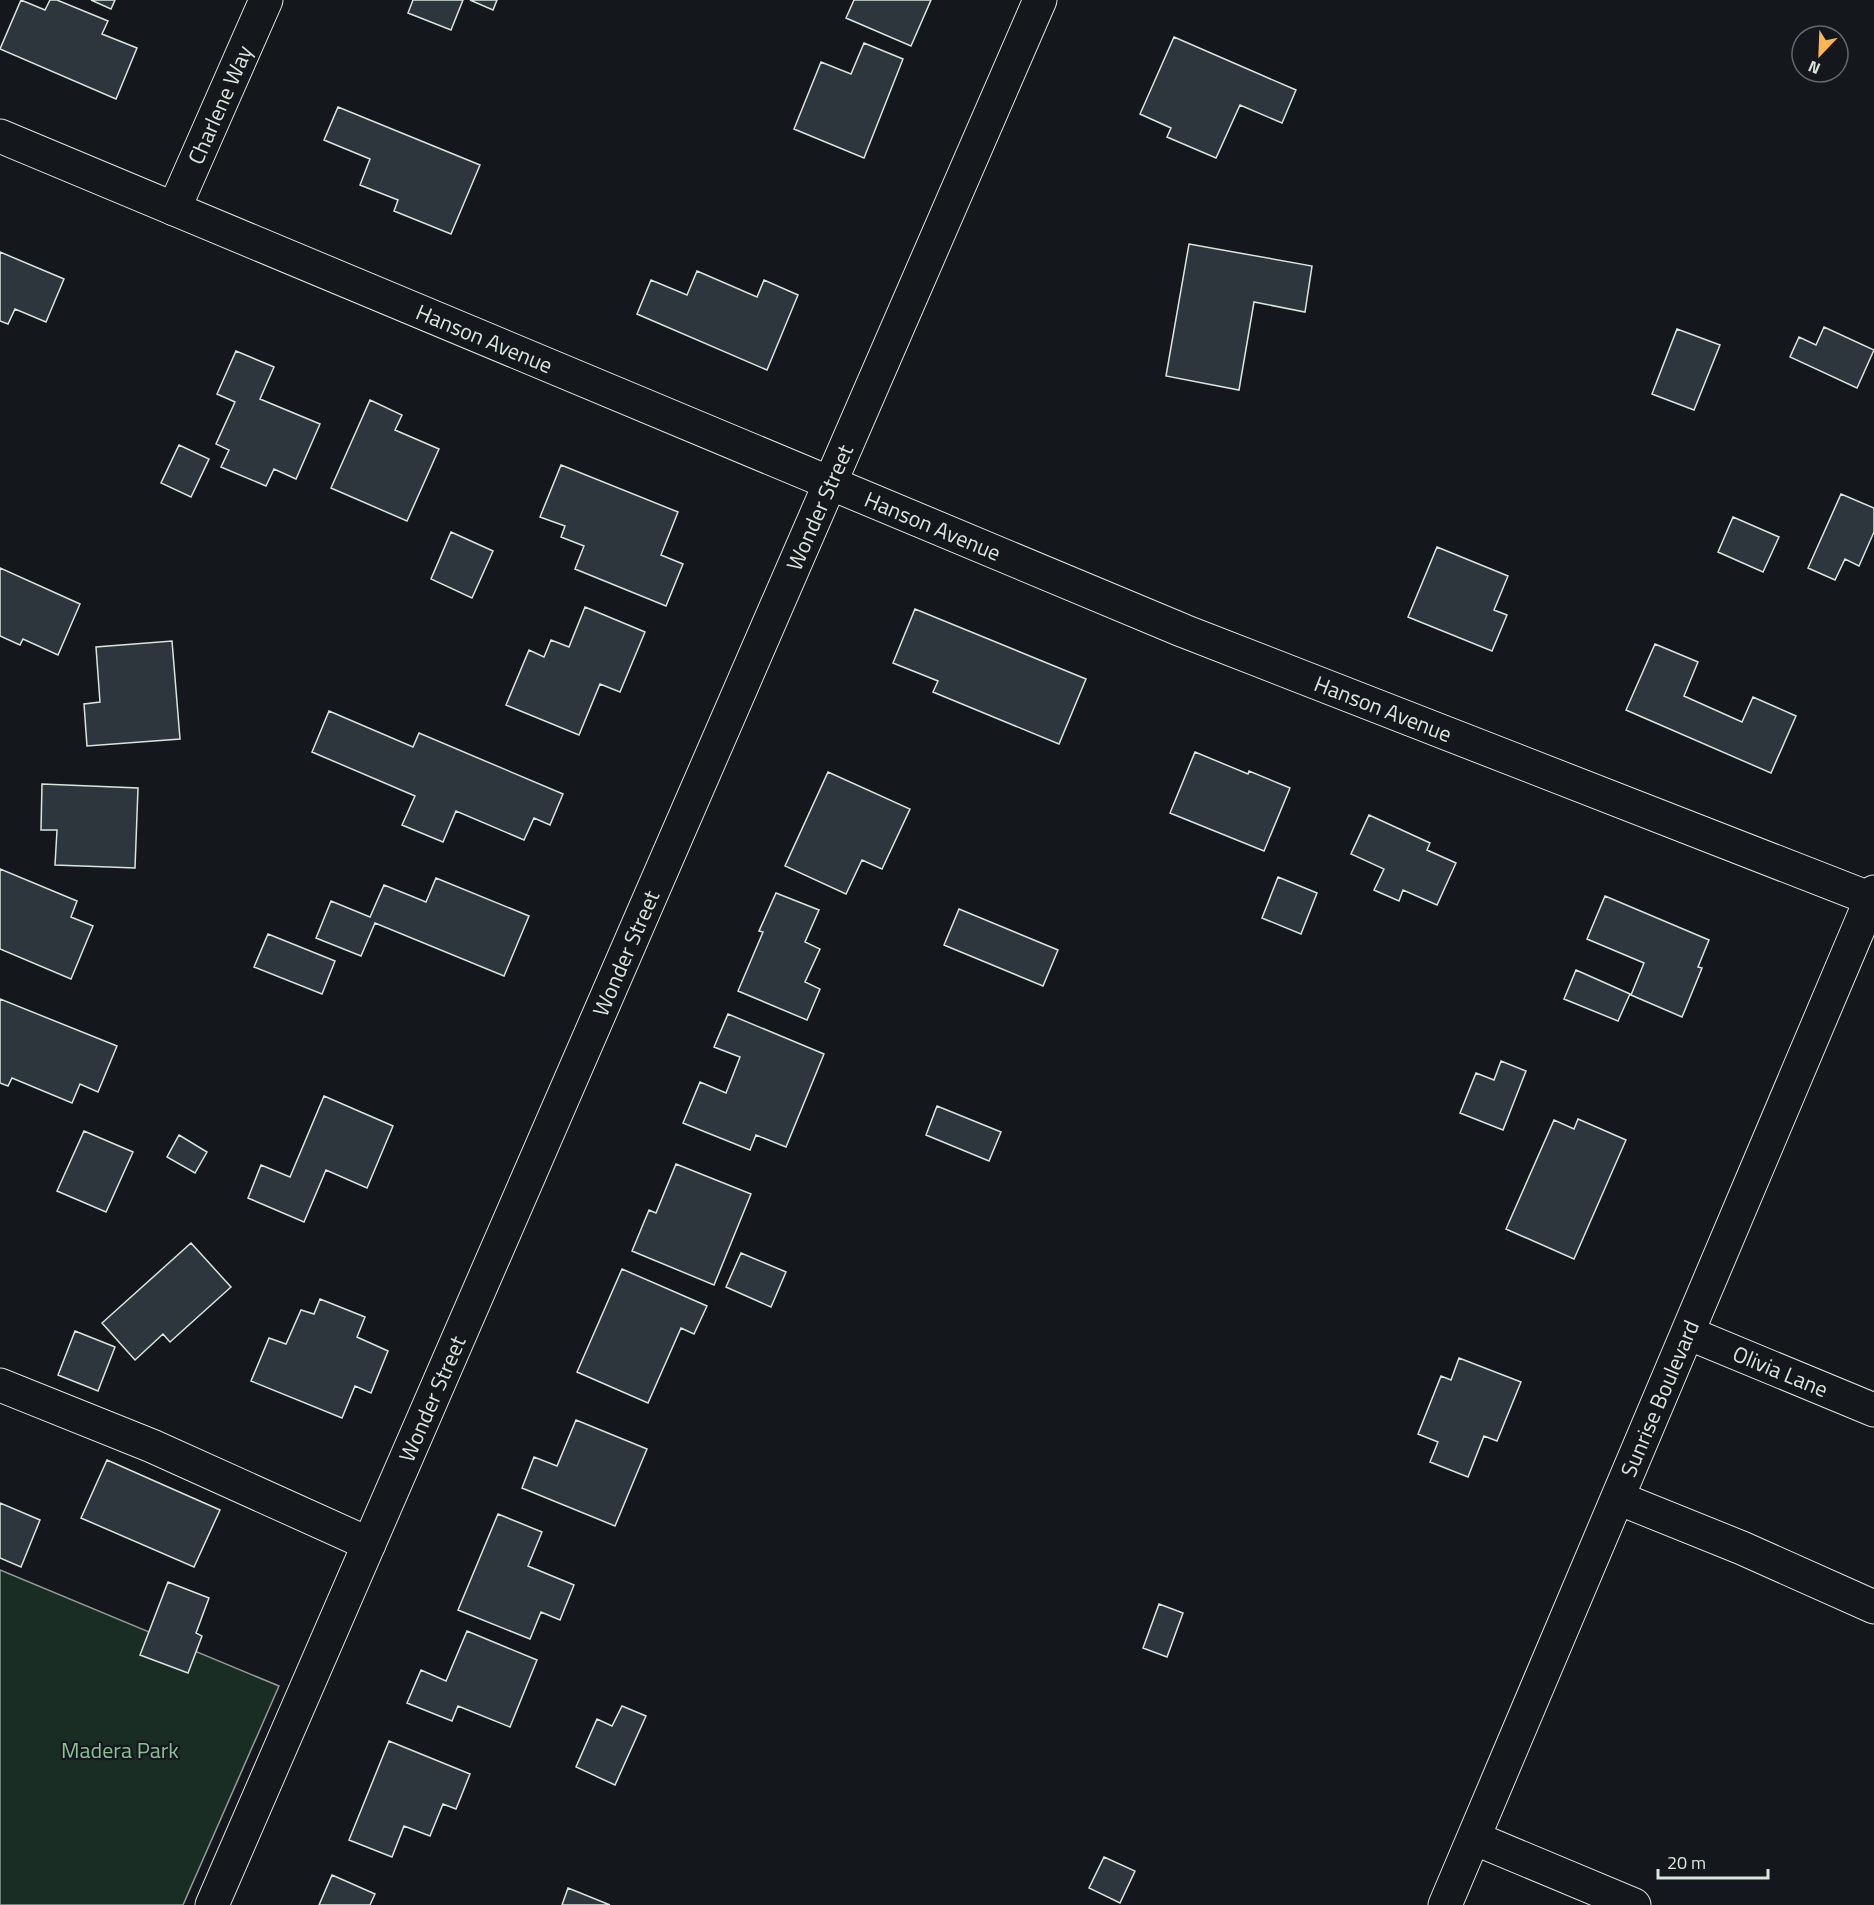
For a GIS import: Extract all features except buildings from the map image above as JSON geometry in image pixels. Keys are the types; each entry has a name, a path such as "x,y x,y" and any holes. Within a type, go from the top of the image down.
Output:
{"street":[{"name":"Charlene Way","path":"174,209 266,0"},
{"name":"Wonder Street","path":"212,1905 1040,0"},
{"name":"Hanson Avenue","path":"0,136 1184,631 1873,897"},
{"name":"Sunrise Boulevard","path":"1445,1905 1873,897"},
{"name":"Olivia Lane","path":"1688,1333 1874,1410"},
{"path":"0,1385 152,1446 369,1545"},
{"path":"1618,1498 1742,1548 1874,1607"},
{"path":"1474,1838 1634,1905"}],"green space":[{"name":"Madera Park","path":"0,1570 279,1686 183,1905 0,1905"}]}
